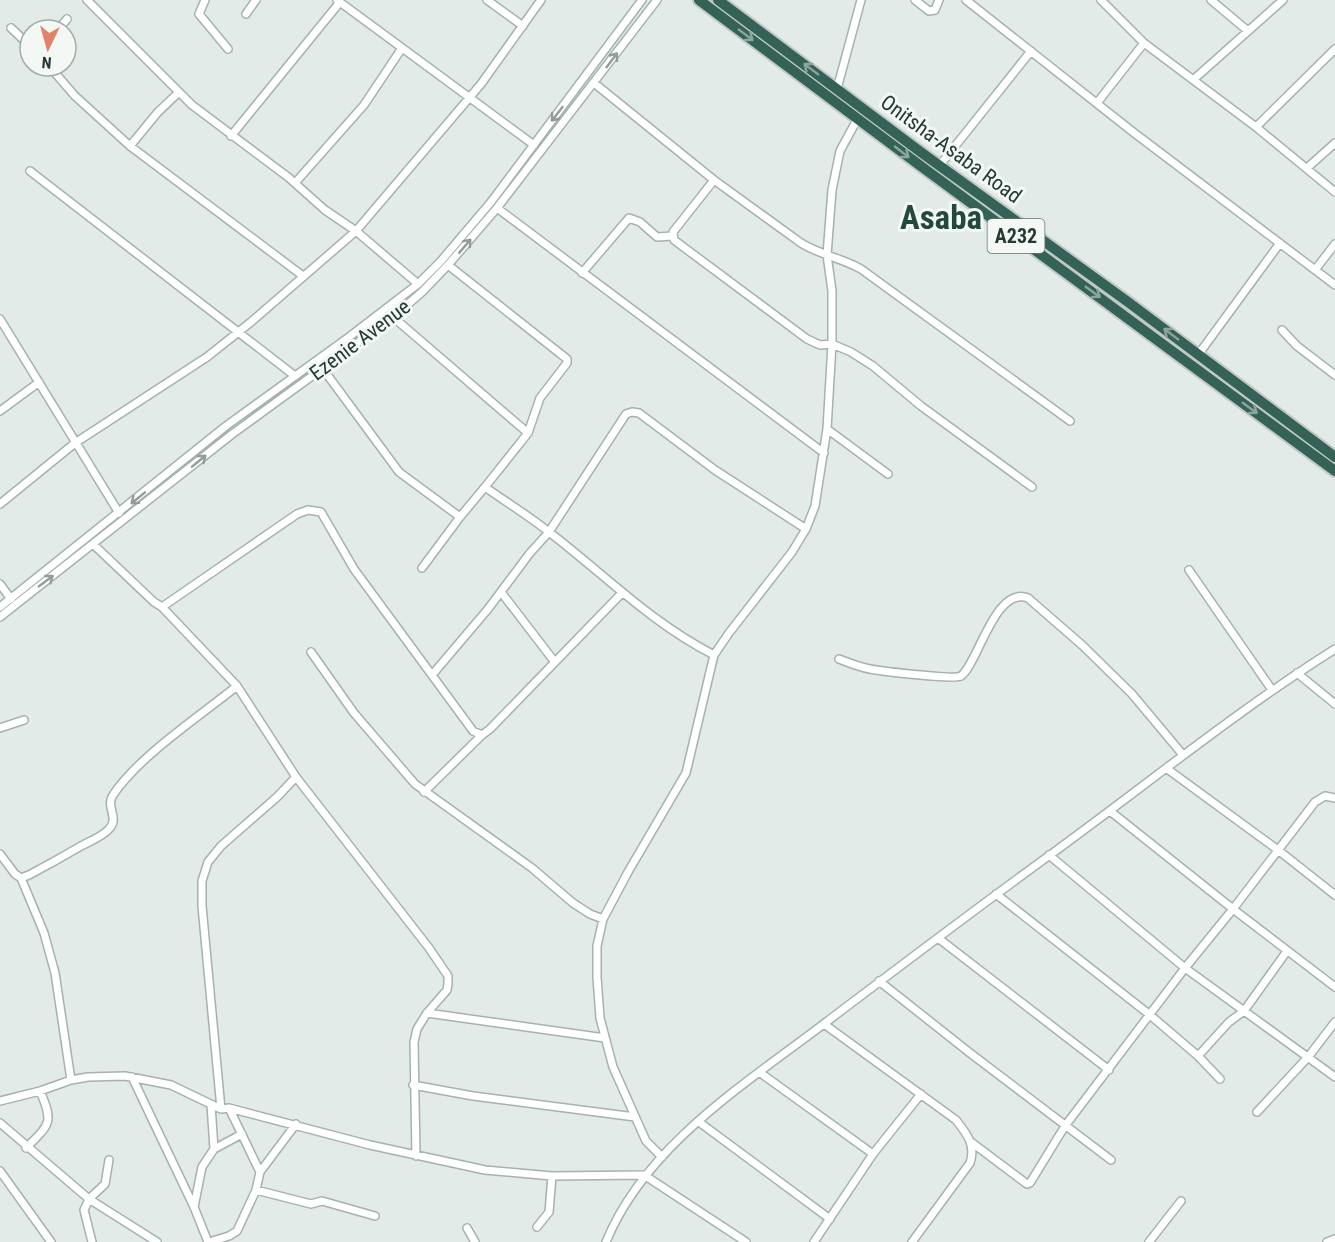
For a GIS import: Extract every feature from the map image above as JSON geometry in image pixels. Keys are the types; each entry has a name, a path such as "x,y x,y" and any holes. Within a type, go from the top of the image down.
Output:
{"highway":[{"name":"A232","path":"699,0 1335,471"},
{"name":"Onitsha-Asaba Road","path":"718,0 1335,457"},
{"path":"1061,269 1066,257"}],"street":[{"path":"87,0 178,93 295,183 325,210 356,231 418,284"},
{"path":"205,0 199,14 228,49"},
{"path":"246,14 256,0"},
{"path":"488,0 524,26"},
{"path":"0,504 75,443 207,357 356,231 481,84 541,0"},
{"name":"Ezenie Avenue","path":"0,607 226,426 368,324 418,284 441,261 491,202 642,0"},
{"name":"Ezenie Avenue","path":"0,617 231,435 323,369 422,292 497,208 657,0"},
{"path":"837,89 861,0"},
{"path":"915,0 929,11 934,10 939,0"},
{"path":"966,0 1335,285"},
{"path":"1101,0 1144,43 1256,127 1335,192"},
{"path":"1211,0 1248,31"},
{"path":"1193,80 1283,0"},
{"path":"231,136 338,1 534,145"},
{"path":"11,28 18,35"},
{"path":"1097,103 1144,43"},
{"path":"295,183 364,105 402,48"},
{"path":"1256,127 1335,49"},
{"path":"940,165 1031,51"},
{"path":"59,78 75,96 130,146 303,276"},
{"path":"594,83 714,180 801,243 811,250 847,261 861,269 1070,421"},
{"path":"130,146 178,93"},
{"path":"662,1157 646,1141 613,1067 600,1018 597,946 603,919 686,773 714,655 776,574 806,529 815,506 827,429 832,344 831,291 827,255 832,190 840,151 858,118"},
{"path":"1307,168 1335,143"},
{"path":"30,171 295,376"},
{"path":"582,273 627,219 632,218 640,222 657,237 672,236 714,180"},
{"path":"497,208 824,453"},
{"path":"672,236 677,243 807,339 820,345 832,344 851,352 873,366 921,406 1032,487"},
{"path":"1198,355 1280,243"},
{"path":"1315,270 1335,244"},
{"path":"422,568 528,433 540,398 567,363 567,356 448,265"},
{"path":"393,316 528,433"},
{"path":"0,319 119,513"},
{"path":"1282,330 1297,346 1335,375"},
{"path":"323,369 399,472 460,517"},
{"path":"0,411 38,383"},
{"path":"267,396 274,404"},
{"path":"432,675 549,532 626,414 632,412 639,414 715,470 806,529"},
{"path":"827,429 888,474"},
{"path":"485,487 549,532 621,594 663,625 714,655"},
{"path":"162,607 297,514 315,510 324,516 354,569 473,731 482,735"},
{"path":"94,545 162,607 237,686 296,777 429,948 448,976 447,990 427,1013 417,1029 414,1042 416,1156"},
{"path":"1189,570 1272,690"},
{"path":"0,584 11,598"},
{"path":"501,592 554,661"},
{"path":"424,792 490,729 621,594"},
{"path":"839,660 870,669 937,677 957,677 966,671 982,638 1003,608 1016,596 1023,596 1082,645 1132,694 1183,755"},
{"path":"606,1242 615,1218 644,1174 699,1122 759,1072 1183,755 1272,690 1335,649"},
{"path":"311,652 354,713 401,770 424,792 532,868 573,903 603,919"},
{"path":"1298,673 1335,704"},
{"path":"21,878 111,828 114,817 110,804 111,797 154,752 237,686"},
{"path":"0,728 24,720"},
{"path":"1167,768 1335,895"},
{"path":"260,1172 242,1134 226,1108 202,906 202,881 208,862 221,846 277,797 296,777"},
{"path":"824,1024 956,1120 971,1142 1027,1184 1030,1183 1065,1126 1185,968 1320,797 1333,797"},
{"path":"1110,811 1335,987"},
{"path":"0,854 15,874 21,878 44,933 55,972 71,1080"},
{"path":"1049,855 1185,968 1335,1077"},
{"path":"996,894 1150,1015 1198,1056 1220,1079"},
{"path":"938,938 1109,1070"},
{"path":"1198,1056 1229,1022 1244,1011 1287,951"},
{"path":"879,981 1111,1160"},
{"path":"427,1013 605,1038"},
{"path":"1257,1112 1309,1056 1335,1022"},
{"path":"759,1072 873,1154"},
{"path":"0,1101 71,1080 106,1076 132,1077 171,1085 211,1105 296,1124 416,1156 485,1170 552,1176 644,1174 746,1242"},
{"path":"132,1077 194,1207 208,1242 229,1236 237,1231 256,1190 260,1172 296,1124"},
{"path":"413,1085 473,1096 635,1118"},
{"path":"26,1148 49,1121 50,1112 40,1091"},
{"path":"814,1242 873,1154 921,1094"},
{"path":"211,1105 214,1149"},
{"path":"699,1122 830,1219"},
{"path":"0,1123 26,1148 89,1199 157,1242"},
{"path":"194,1207 202,1167 214,1149 242,1134"},
{"path":"912,1242 970,1163 973,1154 971,1142"},
{"path":"92,1242 84,1210 89,1199 105,1184 109,1160"},
{"path":"0,1171 51,1242"},
{"path":"537,1227 549,1212 552,1176"},
{"path":"256,1190 311,1204 322,1202 375,1216"},
{"path":"1149,1242 1181,1201"},
{"path":"467,1228 475,1242"},
{"path":"1327,1242 1335,1239"}],"district":[{"name":"Asaba","path":"941,217"}]}
